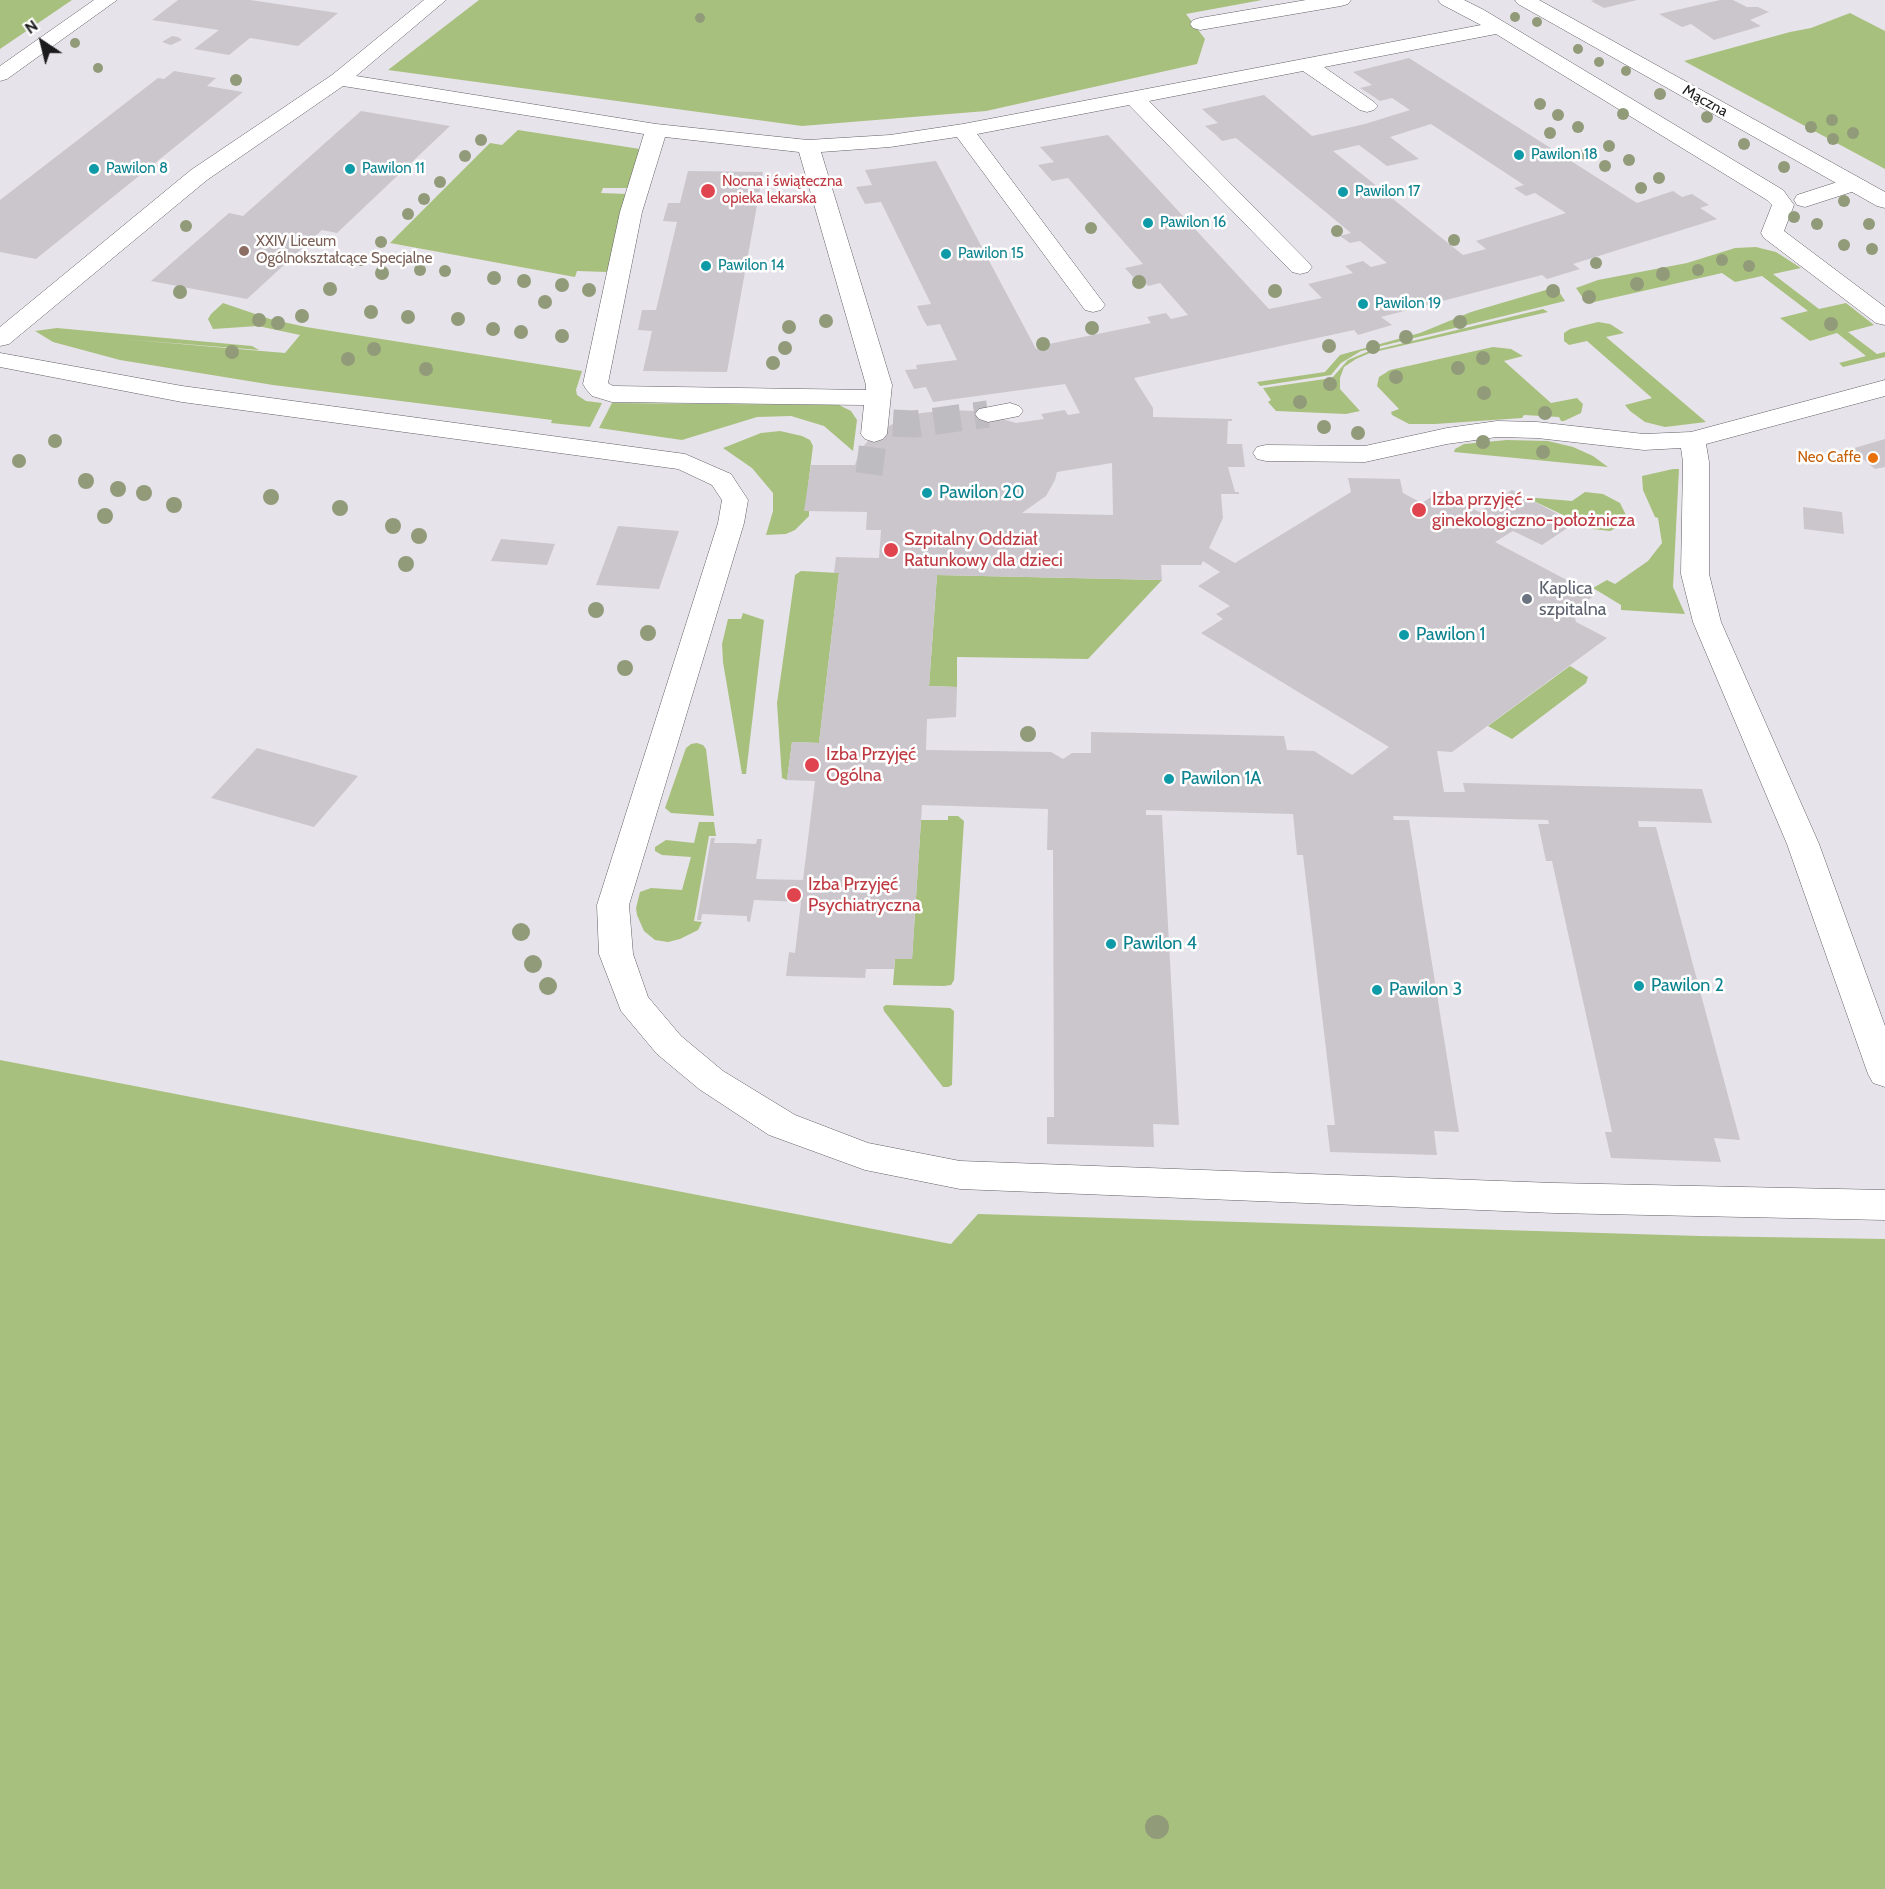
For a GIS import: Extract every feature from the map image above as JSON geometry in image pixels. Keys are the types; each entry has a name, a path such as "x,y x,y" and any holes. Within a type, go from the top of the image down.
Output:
{"street":[{"path":"0,75 107,0"},
{"path":"0,339 199,175 339,79 436,0"},
{"path":"1200,24 1341,0"},
{"path":"1448,0 1688,141 1775,195 1783,205"},
{"name":"Mączna","path":"1525,0 1885,201"},
{"path":"339,79 656,130 808,146 890,141 963,130 1498,28"},
{"path":"1306,64 1367,106"},
{"path":"1134,98 1300,267"},
{"path":"656,130 631,212 595,384 601,391 612,394 881,420 879,385 808,146"},
{"path":"963,130 1092,305"},
{"path":"1783,205 1853,184"},
{"path":"1783,205 1772,233 1885,318"},
{"path":"0,360 182,394 685,462 722,480 735,500 732,523 613,905 616,954 633,1002 669,1046 711,1080 782,1125 865,1156 960,1175 1554,1198 1885,1205"},
{"path":"1266,453 1365,454 1447,436 1497,429 1537,430 1644,442 1692,440 1885,388"},
{"path":"1692,440 1696,462 1695,574 1707,622 1803,844 1885,1074"}],"green space":[{"path":"0,0 72,0 0,49"},
{"path":"479,0 1262,0 1186,14 1205,39 1197,64 986,111 802,126 388,70"},
{"path":"1850,13 1885,31 1885,169 1684,61 1811,28"},
{"path":"518,130 640,149 629,188 603,188 601,193 628,194 607,272 577,271 575,277 390,243 490,143 502,145"},
{"path":"1756,247 1776,252 1801,268 1773,274 1819,309 1846,303 1874,325 1848,332 1877,354 1885,352 1885,357 1843,367 1839,363 1866,356 1837,333 1810,341 1780,318 1808,311 1762,276 1735,282 1722,273 1590,303 1585,301 1576,288 1598,280 1687,263 1735,248"},
{"path":"1556,287 1565,301 1361,351 1341,363 1331,375 1260,386 1257,382 1325,372 1340,355 1420,333 1471,312"},
{"path":"223,303 270,319 306,327 582,371 576,390 577,395 586,401 602,403 590,427 551,423 552,420 273,385 120,360 53,342 35,331 57,328 252,346 259,350 122,339 285,353 300,335 258,326 213,329 208,319"},
{"path":"1543,309 1548,312 1370,353 1356,359 1344,367 1340,378 1340,389 1360,411 1346,414 1276,411 1268,402 1271,400 1263,388 1332,378 1348,360 1367,352"},
{"path":"1598,322 1610,324 1624,333 1606,337 1706,422 1665,427 1645,422 1630,411 1625,405 1652,398 1587,341 1569,345 1564,341 1564,333 1570,329"},
{"path":"1493,347 1511,349 1523,356 1504,361 1551,403 1577,398 1583,404 1581,413 1564,421 1561,421 1559,417 1524,415 1522,418 1409,424 1392,415 1391,412 1399,409 1377,386 1379,377 1390,370"},
{"path":"612,403 839,405 851,411 857,420 853,451 824,426 791,416 757,417 682,440 599,428"},
{"path":"780,431 802,436 810,440 813,446 805,510 809,511 809,516 795,530 786,534 766,535 773,511 773,493 752,468 723,448 761,433"},
{"path":"1507,440 1548,441 1573,447 1593,456 1608,467 1454,452 1464,444"},
{"path":"1679,469 1673,587 1685,614 1621,610 1621,605 1593,588 1607,580 1615,584 1648,561 1662,543 1658,518 1655,517 1643,490 1642,476"},
{"path":"1585,492 1603,494 1620,503 1626,515 1622,525 1610,531 1593,529 1525,497 1572,501"},
{"path":"801,571 839,573 819,743 792,742 787,780 782,778 777,703 795,575"},
{"path":"937,575 1162,580 1088,659 957,657 957,687 929,686"},
{"path":"743,613 764,620 746,774 742,774 722,644 728,619 741,619"},
{"path":"1570,666 1588,677 1586,683 1512,739 1488,726"},
{"path":"697,743 706,749 714,816 671,813 665,808 686,748"},
{"path":"948,816 958,816 964,821 954,980 951,985 944,986 893,985 895,959 912,959 921,820 948,820"},
{"path":"699,822 714,822 716,836 709,836 694,921 702,922 698,930 680,939 668,942 655,940 644,931 637,915 636,908 640,892 651,888 682,890 691,857 662,855 655,851 655,847 666,840 694,843"},
{"path":"886,1005 950,1008 954,1011 952,1085 943,1087 884,1011 883,1007"},
{"path":"0,1060 951,1244 978,1214 1700,1236 1885,1239 1885,1889 0,1889"}],"building":[{"path":"178,0 250,0 338,13 298,46 250,38 229,55 194,49 219,30 152,20"},
{"path":"1594,0 1637,0 1604,8 1591,1"},
{"path":"1720,0 1733,0 1747,7 1758,7 1769,12 1750,20 1761,26 1714,40 1691,24 1682,27 1659,14"},
{"path":"172,36 182,40 171,45 162,42"},
{"path":"1409,58 1637,203 1673,191 1682,197 1692,194 1709,205 1700,208 1717,219 1573,264 1580,269 1547,279 1542,275 1381,317 1392,325 1358,335 1354,330 1134,378 1153,408 1153,417 1232,419 1228,421 1227,444 1242,444 1245,467 1228,467 1235,492 1239,494 1221,494 1223,518 1209,548 1235,563 1351,492 1348,478 1400,479 1403,493 1422,503 1440,491 1479,512 1512,490 1575,523 1542,545 1513,531 1495,542 1595,595 1573,611 1576,622 1607,638 1452,752 1437,751 1444,792 1465,792 1463,783 1702,789 1712,823 1638,821 1639,827 1656,827 1740,1140 1714,1138 1721,1162 1611,1158 1605,1132 1612,1132 1552,861 1546,861 1538,824 1549,824 1548,820 1393,816 1394,820 1409,820 1459,1132 1434,1131 1437,1155 1330,1152 1327,1125 1335,1125 1303,855 1297,855 1293,814 1146,810 1146,815 1162,815 1179,1125 1153,1124 1154,1147 1047,1144 1047,1117 1054,1117 1053,850 1047,850 1048,809 922,805 912,959 895,959 894,969 866,969 865,978 786,976 789,952 795,953 801,902 754,900 750,922 747,921 747,916 702,914 701,920 697,920 711,838 715,838 714,843 756,844 757,839 762,839 756,879 803,880 815,781 787,780 792,742 819,743 839,573 834,573 836,557 879,558 881,530 866,530 867,512 804,511 811,465 855,465 860,450 874,434 902,419 921,413 950,410 975,411 1016,423 1044,419 1041,414 1065,410 1068,415 1080,413 1065,384 933,402 926,387 914,389 905,370 917,369 916,365 957,360 940,324 927,326 923,319 917,306 931,304 881,202 865,204 856,187 872,185 865,170 936,161 1036,349 1045,348 1044,345 1151,323 1147,317 1166,313 1171,319 1188,315 1160,283 1148,286 1139,276 1133,277 1125,268 1143,264 1068,178 1052,181 1038,165 1054,162 1040,147 1108,135 1269,309 1322,298 1308,284 1353,273 1345,266 1363,261 1371,267 1387,263 1360,241 1350,243 1340,236 1351,233 1236,138 1222,141 1205,126 1218,123 1202,109 1264,95 1312,136 1365,124 1410,110 1392,98 1380,101 1360,88 1372,85 1353,72","holes":["1431,124 1524,185 1514,188 1526,196 1535,193 1566,213 1476,241 1486,249 1463,255 1333,151 1359,145 1387,166 1419,159 1390,137","1112,463 1113,515 1022,513 1046,496 1057,472","1203,561 1220,572 1198,586 1230,606 1216,614 1223,619 1201,633 1389,747 1352,775 1314,751 1287,750 1284,736 1091,732 1091,753 1072,753 1063,759 1051,752 926,750 927,719 956,717 957,687 929,686 937,575 1162,580 1161,565 1201,565"]},
{"name":"Pawilon 8","path":"174,71 216,78 207,86 243,92 36,259 0,252 0,200 158,78 164,79"},
{"name":"Pawilon 11","path":"361,111 450,126 337,233 322,230 247,299 151,281 229,213 243,216"},
{"name":"Pawilon 14","path":"688,171 763,172 727,372 643,371 652,331 638,330 642,310 656,310 677,222 663,221 668,203 680,203"},
{"name":"Neo Caffe","path":"1885,439 1885,467 1875,469 1851,449"},
{"path":"1803,507 1842,512 1844,534 1804,529"},
{"path":"618,526 679,531 659,589 596,585"},
{"path":"501,539 555,544 547,565 491,561"},
{"path":"257,748 358,776 314,827 211,798"}],"tunnel":[{"path":"893,423 914,424 988,414"},
{"path":"869,474 874,434"}],"place":[{"name":"Pawilon 18","path":"1519,155"},
{"name":"Pawilon 8","path":"94,169"},
{"name":"Pawilon 11","path":"350,169"},
{"name":"Nocna i świąteczna opieka lekarska","path":"708,191"},
{"name":"Pawilon 17","path":"1343,192"},
{"name":"Pawilon 16","path":"1148,223"},
{"name":"XXIV Liceum Ogólnokształcące Specjalne","path":"244,251"},
{"name":"Pawilon 15","path":"946,254"},
{"name":"Pawilon 14","path":"706,266"},
{"name":"Pawilon 19","path":"1363,304"},
{"name":"Neo Caffe","path":"1873,458"},
{"name":"Pawilon 20","path":"927,493"},
{"name":"Izba przyjęć - ginekologiczno-położnicza","path":"1419,510"},
{"name":"Szpitalny Oddział Ratunkowy dla dzieci","path":"891,550"},
{"name":"Kaplica szpitalna","path":"1527,599"},
{"name":"Pawilon 1","path":"1404,635"},
{"name":"Izba Przyjęć Ogólna","path":"812,765"},
{"name":"Pawilon 1A","path":"1169,779"},
{"name":"Izba Przyjęć Psychiatryczna","path":"794,895"},
{"name":"Pawilon 4","path":"1111,944"},
{"name":"Pawilon 2","path":"1639,986"},
{"name":"Pawilon 3","path":"1377,990"}]}
